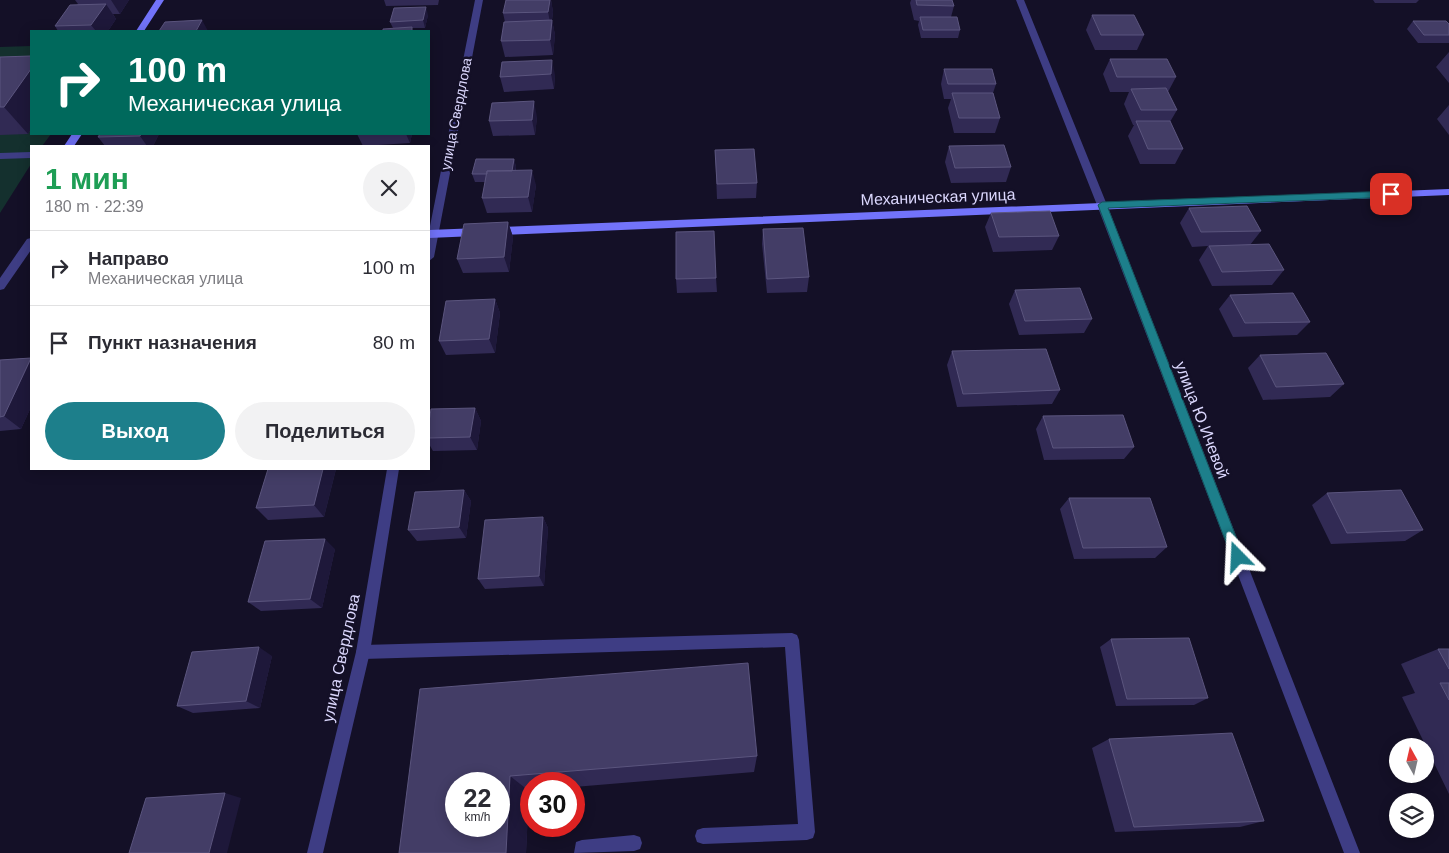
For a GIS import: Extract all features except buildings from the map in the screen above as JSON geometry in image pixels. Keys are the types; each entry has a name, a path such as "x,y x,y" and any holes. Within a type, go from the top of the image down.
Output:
{"street":[{"path":"141,30 160,0"},
{"name":"улица Свердлова","path":"431,234 478,0"},
{"name":"улица Ю.Ичевой","path":"1020,0 1102,205 1352,853"},
{"path":"0,156 30,155"},
{"name":"Механическая улица","path":"431,234 1449,192"},
{"path":"0,286 30,243"},
{"name":"улица Свердлова","path":"315,853 363,652 393,470"},
{"path":"363,652 792,640 807,832 703,836"},
{"path":"582,853 582,848 634,843"}],"green space":[{"path":"30,46 30,135 50,135 43,145 30,145 30,166 0,213 0,47"}],"route":[{"path":"1238,557 1102,205 1391,194"}]}
